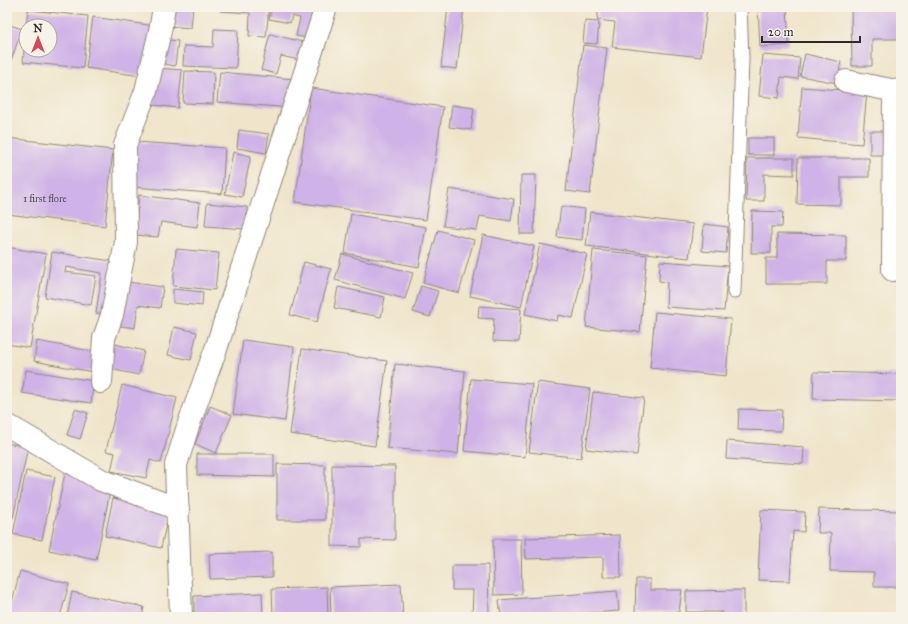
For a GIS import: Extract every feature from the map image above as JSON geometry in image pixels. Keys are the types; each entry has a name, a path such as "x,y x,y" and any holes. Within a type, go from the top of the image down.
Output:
{"street":[{"path":"100,382 104,338 112,315 126,242 125,145 146,91 164,7"},
{"path":"181,617 176,465 188,426 217,346 326,7"},
{"path":"846,81 898,91 893,270"},
{"path":"7,425 101,480 178,509"}],"lane":[{"path":"734,292 742,58 740,7"}],"building":[{"path":"170,7 193,7 191,28 168,26"},
{"path":"220,7 269,7 266,37 249,36 250,13 220,11"},
{"path":"272,7 321,7 314,39 296,36 300,18 292,16 290,23 269,19"},
{"path":"448,7 464,7 457,69 441,67"},
{"path":"599,7 707,7 701,57 612,47 615,22 597,20"},
{"path":"758,7 787,7 789,45 760,47"},
{"path":"851,7 899,7 899,39 872,39 872,66 852,66"},
{"path":"28,10 88,16 83,68 23,62 23,58 58,58 58,18 27,18"},
{"path":"93,17 155,26 148,77 86,68"},
{"path":"585,21 599,22 597,44 583,43"},
{"path":"7,24 18,28 18,40 7,72"},
{"path":"214,29 238,30 236,68 183,66 184,46 213,47"},
{"path":"270,34 303,42 299,60 281,56 276,74 261,70"},
{"path":"162,39 178,41 175,66 159,63"},
{"path":"583,45 607,48 590,194 566,191"},
{"path":"805,54 841,62 837,83 800,76"},
{"path":"763,55 800,58 798,79 781,77 779,98 759,96"},
{"path":"157,68 182,70 178,108 153,105"},
{"path":"185,71 214,72 213,104 183,103"},
{"path":"220,72 294,79 291,108 217,102"},
{"path":"802,87 867,92 862,144 798,138"},
{"path":"311,88 443,107 426,220 295,202"},
{"path":"452,105 474,108 471,130 449,127"},
{"path":"239,130 269,134 266,153 237,148"},
{"path":"870,131 888,131 887,155 870,155"},
{"path":"7,138 113,150 105,226 7,214"},
{"path":"748,138 774,138 774,155 748,155"},
{"path":"136,142 225,148 222,194 133,187"},
{"path":"233,152 251,156 242,197 225,194"},
{"path":"747,158 794,158 794,175 764,174 764,201 746,201"},
{"path":"798,158 869,158 869,177 841,177 841,205 797,204"},
{"path":"521,175 536,175 534,234 520,234"},
{"path":"449,189 514,199 511,221 480,216 477,230 443,226"},
{"path":"139,195 200,203 197,227 161,222 158,237 135,235"},
{"path":"207,203 247,207 246,229 205,226"},
{"path":"561,206 585,209 582,240 557,237"},
{"path":"752,211 783,212 782,227 771,227 771,253 751,253"},
{"path":"590,212 693,224 689,258 586,246"},
{"path":"351,214 426,227 419,267 345,253"},
{"path":"704,224 728,227 726,253 702,251"},
{"path":"438,230 474,240 459,293 423,283"},
{"path":"777,234 846,235 846,261 827,261 827,284 766,284 766,258 777,258"},
{"path":"483,235 534,246 521,307 470,296"},
{"path":"540,244 587,254 573,318 558,315 557,321 525,314"},
{"path":"7,247 46,254 30,348 7,344"},
{"path":"176,249 219,253 215,290 173,286"},
{"path":"593,250 647,255 640,332 586,327"},
{"path":"52,252 118,262 109,314 96,313 102,273 66,267 65,272 96,276 91,305 45,297"},
{"path":"342,254 413,273 405,299 335,280"},
{"path":"660,261 728,266 724,311 666,307 667,282 659,281"},
{"path":"304,262 331,269 317,322 290,315"},
{"path":"121,281 163,287 160,308 138,305 135,328 114,325"},
{"path":"421,286 438,291 430,317 413,312"},
{"path":"338,287 385,297 381,317 334,308"},
{"path":"173,289 203,292 202,306 173,303"},
{"path":"479,306 521,309 519,342 493,341 494,319 478,318"},
{"path":"655,312 731,319 726,376 650,368"},
{"path":"174,327 197,332 191,360 168,355"},
{"path":"243,340 294,347 285,421 233,414"},
{"path":"37,341 96,352 93,372 34,361"},
{"path":"111,343 144,351 139,375 105,368"},
{"path":"302,349 387,361 375,446 290,434"},
{"path":"395,364 465,371 458,454 387,448"},
{"path":"26,370 94,381 91,403 22,393"},
{"path":"814,372 901,374 901,401 813,399"},
{"path":"471,379 532,384 525,457 464,451"},
{"path":"538,382 590,389 581,458 529,452"},
{"path":"122,385 177,398 161,463 150,460 146,478 111,471 115,453 106,451"},
{"path":"593,392 644,398 637,455 586,449"},
{"path":"210,406 232,415 216,453 195,444"},
{"path":"75,409 88,413 80,439 67,435"},
{"path":"739,409 782,410 781,431 738,430"},
{"path":"727,441 804,447 803,464 726,459"},
{"path":"7,443 28,447 13,518 7,516"},
{"path":"197,454 274,454 274,477 197,475"},
{"path":"277,464 325,465 325,520 277,520"},
{"path":"332,465 395,466 395,540 361,539 361,547 332,546"},
{"path":"26,471 55,477 42,540 13,534"},
{"path":"65,473 110,491 96,560 49,550"},
{"path":"113,498 169,511 161,548 105,536"},
{"path":"819,509 901,511 901,587 874,587 874,572 830,571 831,533 818,533"},
{"path":"761,510 805,512 804,532 793,531 790,581 758,580"},
{"path":"620,535 621,577 603,577 603,557 526,559 525,538"},
{"path":"493,539 521,539 522,594 494,595"},
{"path":"272,552 272,577 210,579 209,554"},
{"path":"452,565 488,565 489,617 472,617 473,590 452,590"},
{"path":"20,571 69,584 60,617 8,617"},
{"path":"636,579 650,579 650,590 682,590 679,612 635,613"},
{"path":"401,584 403,617 331,617 330,587"},
{"path":"327,587 328,617 273,617 272,589"},
{"path":"744,590 744,617 722,617 722,612 686,612 686,591"},
{"path":"617,591 619,611 538,617 501,617 499,600"},
{"path":"72,592 144,607 142,617 67,617"},
{"path":"262,593 263,617 194,617 194,596"}]}
